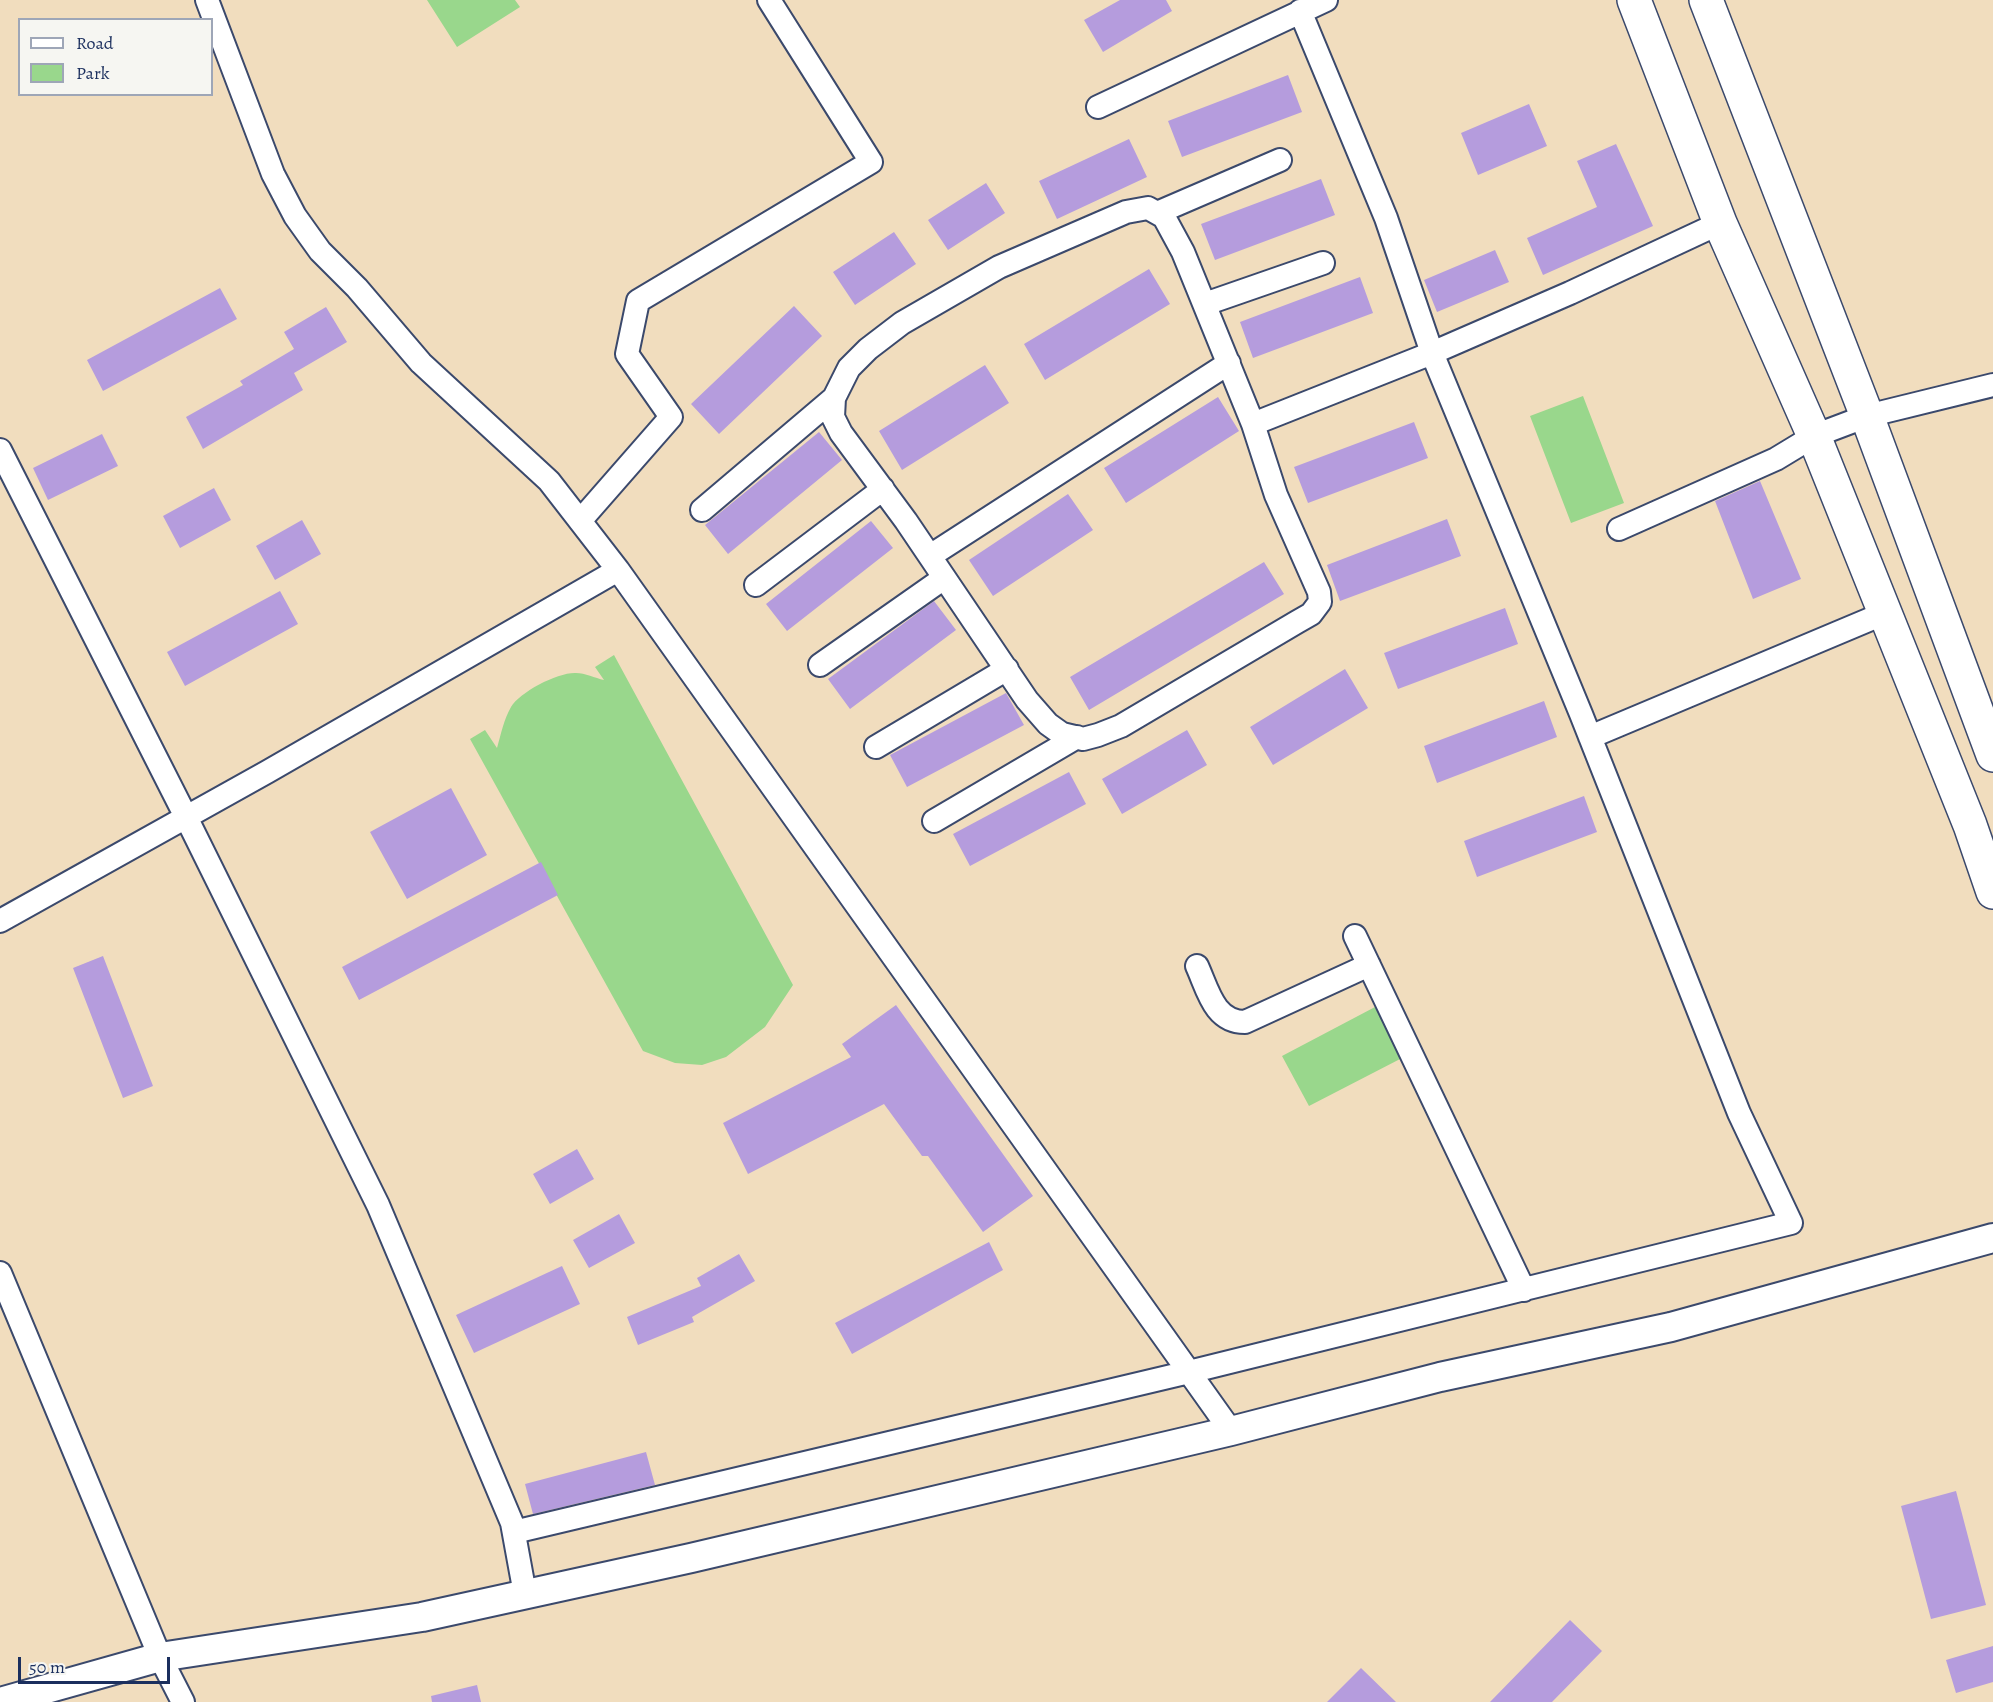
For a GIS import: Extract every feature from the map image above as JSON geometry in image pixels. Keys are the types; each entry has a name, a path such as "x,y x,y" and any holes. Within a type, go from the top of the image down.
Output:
{"main road":[{"path":"1634,0 1720,223 1814,436 1970,825 1993,892"},
{"path":"1706,0 1867,416 1993,755"}],"street":[{"path":"207,0 273,174 295,216 321,251 357,288 421,363 549,481 618,570 1231,1431"},
{"path":"580,521 671,417 627,354 638,301 871,162 769,0"},
{"path":"1098,107 1326,0"},
{"path":"514,1532 1189,1372 1791,1223 1739,1113 1590,737 1432,352 1386,218 1300,11"},
{"path":"1157,213 1280,160"},
{"path":"702,510 834,398 849,368 868,349 902,323 999,267 1126,212 1148,208 1164,217 1183,252 1253,423 1276,495 1319,592 1320,602 1311,614 1121,726 1083,738 1062,734 1048,724 1027,700 930,556 841,433 833,417 834,398"},
{"path":"1253,423 1432,352 1570,293 1720,223"},
{"path":"1205,304 1323,263"},
{"path":"930,556 1229,363"},
{"path":"1619,529 1776,459 1814,436 1867,416 1993,385"},
{"path":"0,450 186,817 378,1205 512,1523 525,1594"},
{"path":"756,585 883,489"},
{"path":"0,921 618,570"},
{"path":"820,665 944,578"},
{"path":"1590,737 1885,613"},
{"path":"876,747 1007,669"},
{"path":"934,821 1077,737"},
{"path":"1355,936 1524,1290"},
{"path":"1197,966 1215,1005 1224,1017 1234,1022 1245,1022 1369,965"},
{"path":"0,1702 160,1657 422,1617 691,1558 1231,1431 1440,1377 1671,1327 1993,1238"},
{"path":"0,1273 160,1657 183,1702"}],"green space":[{"path":"427,0 515,0 520,7 457,47"},
{"path":"1583,396 1624,503 1571,523 1530,416"},
{"path":"614,655 793,985 765,1027 726,1057 702,1065 675,1063 643,1051 470,739 485,730 497,748 511,707 522,695 550,679 568,674 583,674 604,680 595,667"},
{"path":"1375,1007 1402,1058 1309,1106 1282,1056"}],"building":[{"path":"1120,0 1166,0 1172,11 1103,52 1084,20"},
{"path":"1288,75 1302,112 1182,157 1168,121"},
{"path":"1529,104 1547,146 1478,175 1461,133"},
{"path":"1129,139 1147,177 1057,219 1039,181"},
{"path":"1616,144 1653,226 1543,275 1527,238 1597,207 1577,161"},
{"path":"1321,179 1335,215 1215,260 1201,224"},
{"path":"986,183 1005,213 948,250 928,220"},
{"path":"894,232 916,264 855,305 833,272"},
{"path":"1495,250 1509,282 1437,312 1424,280"},
{"path":"1149,269 1170,304 1045,380 1024,344"},
{"path":"1360,277 1373,313 1253,358 1240,322"},
{"path":"220,288 237,319 103,391 87,360"},
{"path":"794,306 822,336 719,434 691,404"},
{"path":"326,307 347,342 294,373 303,390 203,449 186,417 243,385 240,381 294,349 284,332"},
{"path":"985,365 1009,403 902,470 879,431"},
{"path":"1218,397 1239,431 1126,503 1104,468"},
{"path":"1414,422 1428,458 1308,503 1294,467"},
{"path":"819,432 842,460 728,554 705,525"},
{"path":"102,434 118,466 48,500 33,468"},
{"path":"1760,481 1801,579 1753,599 1715,501"},
{"path":"214,488 231,520 180,548 163,516"},
{"path":"1068,494 1093,530 993,596 969,560"},
{"path":"1447,519 1461,556 1340,601 1327,565"},
{"path":"302,520 321,554 275,580 256,546"},
{"path":"871,521 893,548 787,631 766,604"},
{"path":"1264,562 1284,594 1089,710 1070,677"},
{"path":"280,591 298,624 185,686 167,652"},
{"path":"934,601 956,630 850,709 828,679"},
{"path":"1505,608 1518,644 1398,689 1384,653"},
{"path":"1345,669 1368,708 1273,765 1250,727"},
{"path":"1006,693 1024,725 907,787 890,755"},
{"path":"1544,701 1557,737 1437,783 1424,746"},
{"path":"1187,730 1207,765 1122,814 1102,779"},
{"path":"1069,772 1086,804 970,866 953,834"},
{"path":"451,788 487,855 407,899 370,832"},
{"path":"1584,796 1597,832 1477,877 1464,841"},
{"path":"541,862 558,895 359,1000 342,967"},
{"path":"103,956 153,1086 123,1098 73,968"},
{"path":"896,1005 1033,1196 983,1232 928,1156 922,1156 884,1104 748,1174 723,1123 851,1057 842,1044"},
{"path":"577,1149 594,1179 550,1204 533,1174"},
{"path":"619,1214 635,1243 589,1268 573,1240"},
{"path":"989,1242 1003,1270 852,1354 835,1323"},
{"path":"739,1254 755,1281 692,1317 694,1322 638,1345 627,1317 701,1286 697,1278"},
{"path":"562,1266 580,1304 474,1353 456,1315"},
{"path":"646,1452 655,1485 533,1514 525,1484"},
{"path":"1956,1491 1986,1605 1931,1619 1901,1506"},
{"path":"1570,1620 1602,1651 1552,1702 1490,1702"},
{"path":"1993,1646 1993,1682 1956,1693 1946,1660"},
{"path":"1361,1668 1396,1702 1327,1702"},
{"path":"477,1685 481,1702 432,1702 431,1696"}]}
